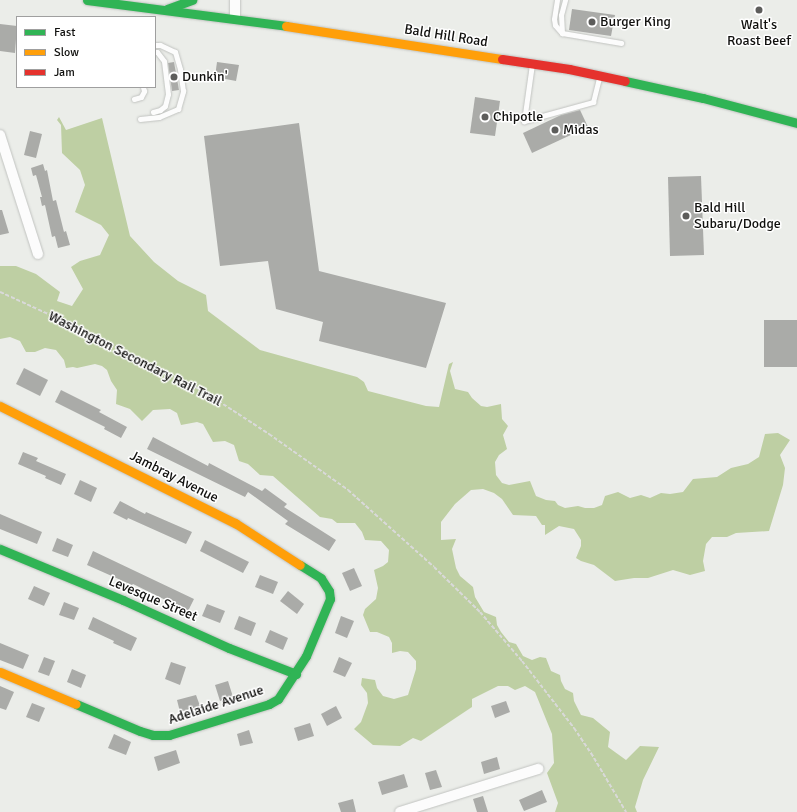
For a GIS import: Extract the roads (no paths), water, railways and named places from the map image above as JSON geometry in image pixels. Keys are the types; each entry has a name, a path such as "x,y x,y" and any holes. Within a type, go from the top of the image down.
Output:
{"street":[{"name":"Bald Hill Road","path":"87,0 235,18 532,63 702,98 797,123"},
{"path":"164,10 192,0"},
{"path":"235,0 235,18"},
{"path":"0,134 38,254"},
{"name":"Jambray Avenue","path":"0,406 235,523 316,575 326,586"},
{"name":"Levesque Street","path":"0,549 123,600 229,648 296,674"},
{"name":"Adelaide Avenue","path":"0,672 140,731 163,736 203,726 269,704 282,695 306,656 326,610 330,599 326,586"},
{"path":"400,812 538,769"}],"lane":[{"path":"557,0 554,19 555,25 562,33 621,43"},
{"path":"562,33 561,15 565,0"},
{"path":"140,119 159,117 178,109 183,91 180,68 174,52 160,45 156,45"},
{"path":"153,112 160,110 165,106 168,94 164,61 158,52 156,52"},
{"path":"532,63 524,121 593,102 600,76"},
{"path":"134,100 141,97 144,92 143,88"}],"place":[{"name":"Walt's Roast Beef","path":"759,10"},
{"name":"Burger King","path":"592,22"},
{"name":"Dunkin'","path":"174,77"},
{"name":"Chipotle","path":"485,117"},
{"name":"Midas","path":"555,130"},
{"name":"Bald Hill Subaru/Dodge","path":"686,216"}]}
